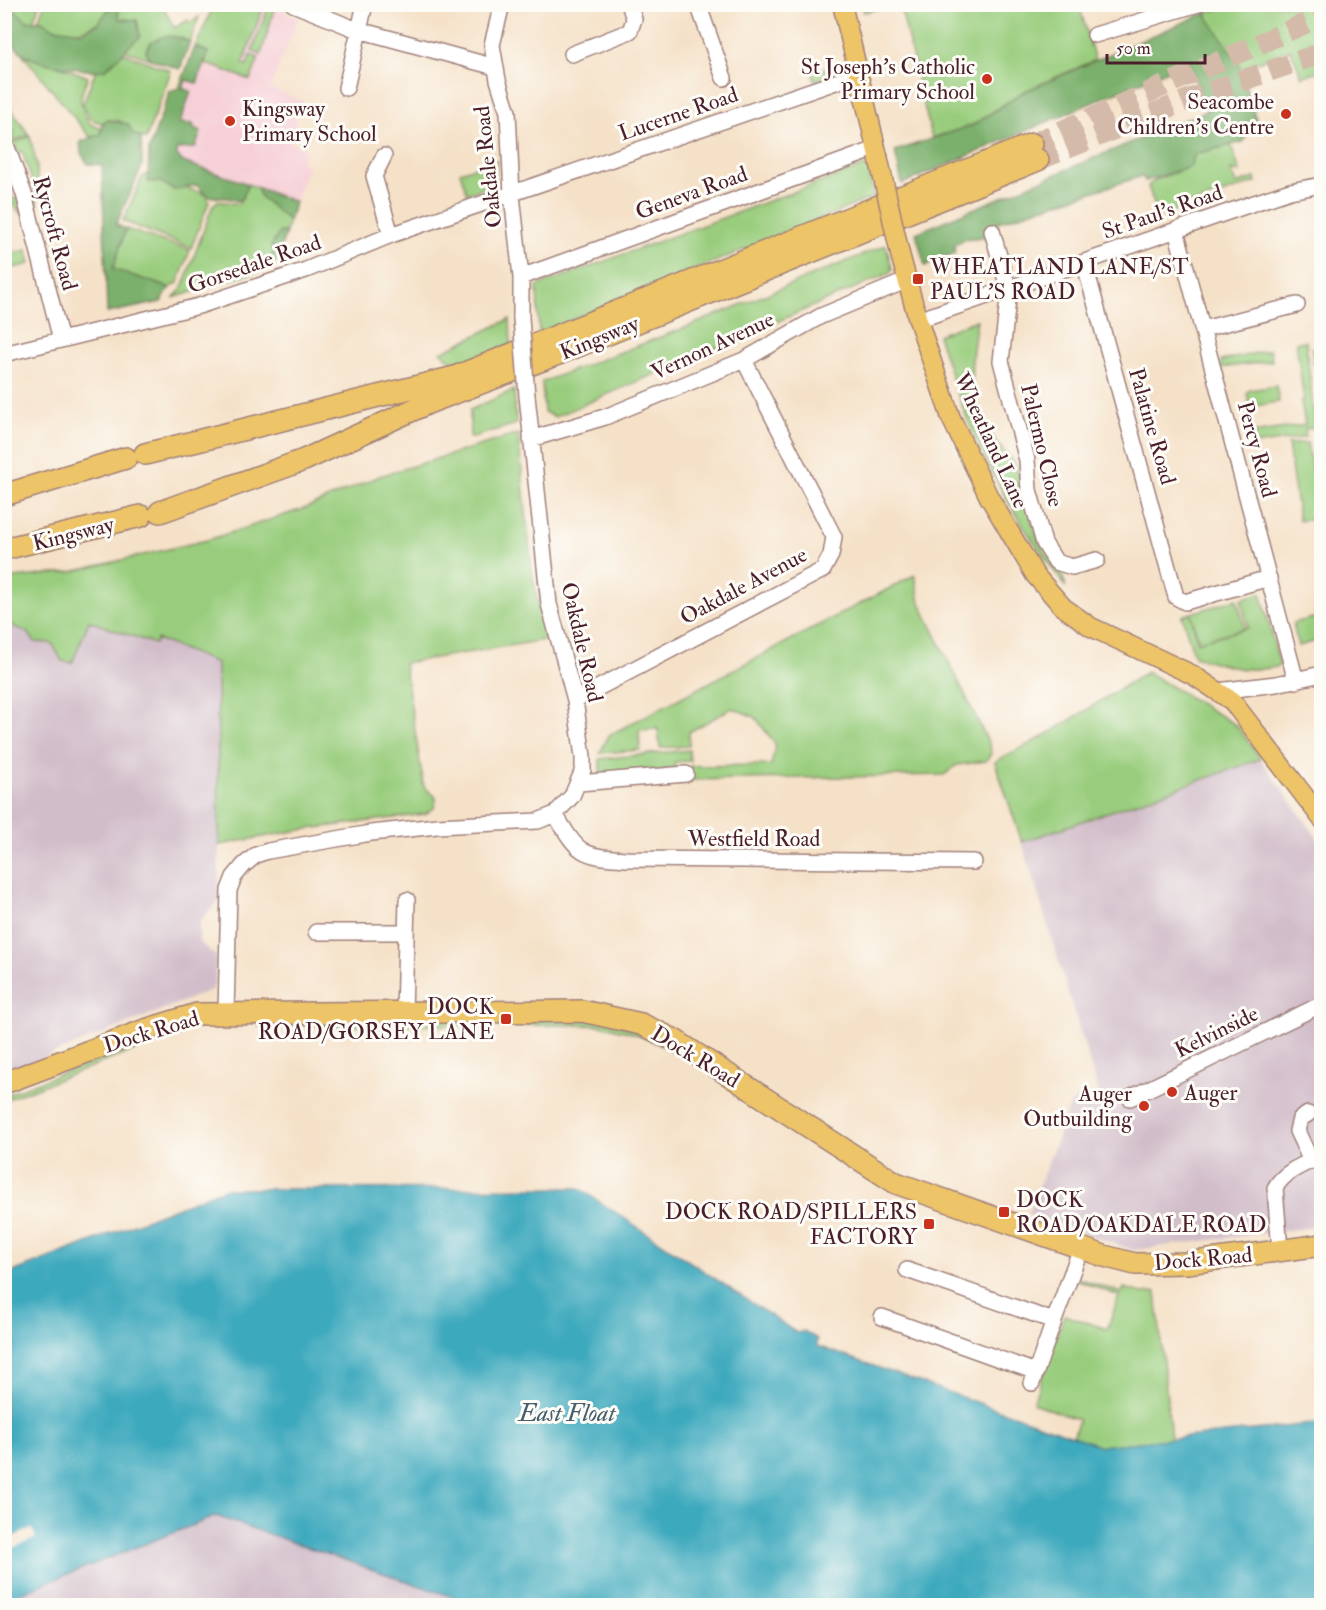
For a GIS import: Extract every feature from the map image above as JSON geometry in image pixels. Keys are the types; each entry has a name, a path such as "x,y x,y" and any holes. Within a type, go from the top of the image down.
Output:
{"highway":[{"name":"Kingsway","path":"4,495 136,456 455,377 1035,152 561,353 428,403 304,460 150,514 4,549"},
{"name":"Dock Road","path":"4,1083 145,1030 197,1014 582,1011 641,1024 673,1039 896,1183 1081,1248 1135,1264 1187,1263 1322,1245"}],"main road":[{"name":"Wheatland Lane","path":"842,4 900,254 918,320 951,418 988,496 1035,575 1063,607 1091,627 1193,675 1232,701 1322,819"}],"street":[{"path":"293,4 360,31 495,67"},
{"path":"346,88 364,4"},
{"name":"Oakdale Road","path":"502,4 492,45 495,67 508,112 512,195 521,277 521,318 531,439 549,604 574,700 583,757 583,770 579,783 564,806 555,814"},
{"path":"572,54 630,31 634,19 629,4"},
{"path":"698,4 724,78"},
{"path":"1095,35 1198,4"},
{"name":"Lucerne Road","path":"512,195 859,74"},
{"name":"Rycroft Road","path":"4,139 24,194 61,340"},
{"name":"Geneva Road","path":"521,277 877,153"},
{"path":"384,156 374,176 391,235"},
{"name":"St Paul's Road","path":"918,320 1009,291 1084,262 1290,191 1322,185"},
{"name":"Gorsedale Road","path":"4,354 199,306 306,270 391,235 512,195"},
{"name":"Percy Road","path":"1176,230 1296,681"},
{"path":"992,231 1009,291"},
{"name":"Palatine Road","path":"1084,262 1176,597 1180,601 1269,578"},
{"name":"Vernon Avenue","path":"531,439 605,417 744,360 821,316 908,280"},
{"name":"Palermo Close","path":"1009,291 1001,361 1027,459 1029,490 1044,543 1056,562 1072,567 1097,560"},
{"path":"1203,329 1297,305"},
{"name":"Oakdale Avenue","path":"574,700 823,570 831,555 834,537 744,360"},
{"path":"1218,691 1296,681 1322,674"},
{"path":"579,783 686,774"},
{"path":"226,1013 229,890 234,877 256,855 371,833 437,826 516,824 538,821 555,814"},
{"name":"Westfield Road","path":"555,814 580,850 591,856 627,859 974,862"},
{"path":"404,1014 406,900"},
{"path":"316,932 405,932"},
{"name":"Kelvinside","path":"1130,1098 1322,1004"},
{"path":"1280,1251 1275,1188 1280,1180 1316,1159 1297,1131 1300,1119 1308,1114"},
{"path":"882,1317 1034,1378 1081,1248"},
{"path":"907,1270 1054,1321"}],"shaded area":[{"name":"Kingsway Primary School","path":"212,5 271,5 298,19 270,88 304,102 288,140 306,149 301,162 308,166 294,205 153,151"},
{"path":"71,572 217,663 219,901 200,920 199,942 216,956 215,982 211,990 5,1073 5,579"},
{"path":"1261,760 1321,843 1321,1226 1133,1250 1028,1214 1071,1103 1079,1098 1102,1103 1022,842"},
{"path":"216,1516 476,1605 5,1606 5,1599"}],"green space":[{"path":"862,4 897,4 897,5 864,12"},
{"path":"4,5 8,5 27,21 42,21 54,28 82,32 98,24 111,5 129,5 118,10 119,19 137,20 140,37 102,70 85,70 43,63 22,53 14,45 8,35"},
{"path":"8,5 39,5 33,22 27,21"},
{"path":"44,5 111,5 95,25 81,31 64,31 38,21"},
{"path":"129,5 163,5 174,28 188,20 190,23 199,17 190,42 178,37 155,40 146,50 150,59 124,50 140,37 137,20 119,19 118,10"},
{"path":"214,5 264,5 243,64 247,65 250,55 259,58 250,80 205,63 208,52 195,47"},
{"path":"269,5 275,6 261,55 252,51"},
{"name":"St Joseph's Catholic Primary School","path":"900,5 1079,5 1095,60 1023,92 973,125 932,138"},
{"path":"1234,5 1321,5 1321,70 1302,77 1290,49 1240,69 1205,13"},
{"path":"1205,13 1238,62 1256,119 1243,142 1195,154 1190,167 1145,181 1142,176 1001,221 988,229 985,237 966,239 954,245 955,253 925,266 916,233 1208,110 1187,62 902,184 895,151 973,125 1023,92"},
{"path":"165,36 178,37 190,42 180,69 150,59 146,50 151,42"},
{"path":"195,47 208,52 197,83 186,80 183,89 191,91 180,123 193,124 194,129 201,132 195,148 177,149 177,155 183,162 248,184 243,197 238,201 211,197 197,185 174,190 161,182 148,182 149,150 170,91 179,88"},
{"path":"121,52 171,71 146,139 133,134 120,121 108,120 102,123 92,120 83,104 96,70 106,69"},
{"path":"23,55 88,77 81,96 82,106 90,124 102,129 101,134 90,137"},
{"path":"845,62 846,70 815,81 812,73"},
{"path":"5,100 29,135 13,141 11,134 14,132 5,111"},
{"path":"108,120 128,124 133,134 141,137 142,166 116,225 126,229 113,269 170,288 161,302 107,313 102,165 88,164 81,153 80,142 101,134 102,123"},
{"path":"30,136 37,167 37,207 33,195 36,193 22,151 17,153 14,143"},
{"path":"1231,145 1240,172 1231,170 1236,184 1255,178 1256,182 1158,216 1148,186 1155,180 1190,167 1195,154"},
{"path":"496,160 496,184 467,194 460,172"},
{"path":"864,166 868,168 874,197 539,333 537,286"},
{"path":"4,173 13,199 18,198 22,215 5,195"},
{"path":"147,174 207,195 209,202 191,248 123,221 142,178"},
{"path":"248,184 295,202 274,267 173,298 182,289 213,205 218,201 239,204"},
{"path":"257,188 295,202 289,221 260,196"},
{"path":"126,229 190,250 178,283 170,288 112,270"},
{"path":"280,232 286,232 274,267 267,269 266,264 274,252 271,246"},
{"path":"886,245 892,269 890,273 555,417 544,412 542,382 692,325"},
{"path":"27,250 30,264 5,270 5,255"},
{"path":"510,319 511,345 456,365 441,352"},
{"path":"977,320 972,355 972,383 979,410 996,442 1014,463 1039,541 1062,575 1066,587 1026,531 981,451 967,419 938,335"},
{"path":"1306,341 1315,428 1305,429 1306,437 1255,445 1253,433 1305,425 1296,342"},
{"path":"1321,347 1321,368 1317,368 1313,364 1312,348"},
{"path":"1270,350 1272,361 1221,368 1221,361"},
{"path":"1276,386 1279,402 1249,407 1247,393 1250,390"},
{"path":"514,390 516,424 470,438 470,410"},
{"path":"518,434 532,572 545,640 404,663 424,787 436,797 435,807 425,814 300,830 219,845 217,663 157,639 155,644 89,621 72,663 62,661 52,643 35,642 28,633 5,622 5,579 71,572 211,539 306,508 380,476"},
{"path":"1307,443 1320,518 1299,521 1288,444"},
{"path":"915,575 920,603 990,746 991,754 986,761 957,765 944,775 690,780 690,766 771,765 776,745 755,717 732,708 689,732 689,746 660,748 658,729 639,730 640,750 600,753 609,735"},
{"path":"1261,593 1280,666 1246,669 1226,666 1194,656 1182,616 1237,599 1245,628 1199,641 1191,614 1197,642 1248,628 1241,599"},
{"path":"1321,616 1321,640 1298,646 1293,623"},
{"path":"1147,672 1236,725 1261,759 1022,842 995,762 1048,734"},
{"path":"689,750 690,761 675,762 675,769 604,774 600,770 600,759"},
{"path":"259,1020 600,1020 638,1029 670,1049 636,1034 600,1025 258,1026"},
{"path":"178,1029 178,1034 5,1100 5,1095"},
{"path":"1077,1278 1122,1293 1124,1288 1142,1293 1156,1292 1171,1439 1101,1446 1073,1437 1079,1420 1033,1403 1064,1315 1107,1329 1119,1296 1076,1280"}],"water":[{"name":"East Float","path":"579,1188 797,1333 804,1331 817,1339 817,1346 1101,1446 1321,1423 1321,1605 476,1605 216,1516 5,1599 5,1275 224,1189"}],"pier":[{"path":"32,1529 36,1538 5,1551 5,1540"}],"tunnel":[{"path":"1032,144 1322,16"},
{"path":"1038,160 1195,97 1322,53"}],"place":[{"name":"St Joseph's Catholic Primary School","path":"987,79"},
{"name":"Seacombe Children's Centre","path":"1286,114"},
{"name":"Kingsway Primary School","path":"230,121"},
{"name":"WHEATLAND LANE/ST PAUL'S ROAD","path":"918,279"},
{"name":"DOCK ROAD/GORSEY LANE","path":"506,1019"},
{"name":"Auger","path":"1172,1092"},
{"name":"Auger Outbuilding","path":"1144,1106"},
{"name":"DOCK ROAD/OAKDALE ROAD","path":"1004,1212"},
{"name":"DOCK ROAD/SPILLERS FACTORY","path":"929,1224"}]}
